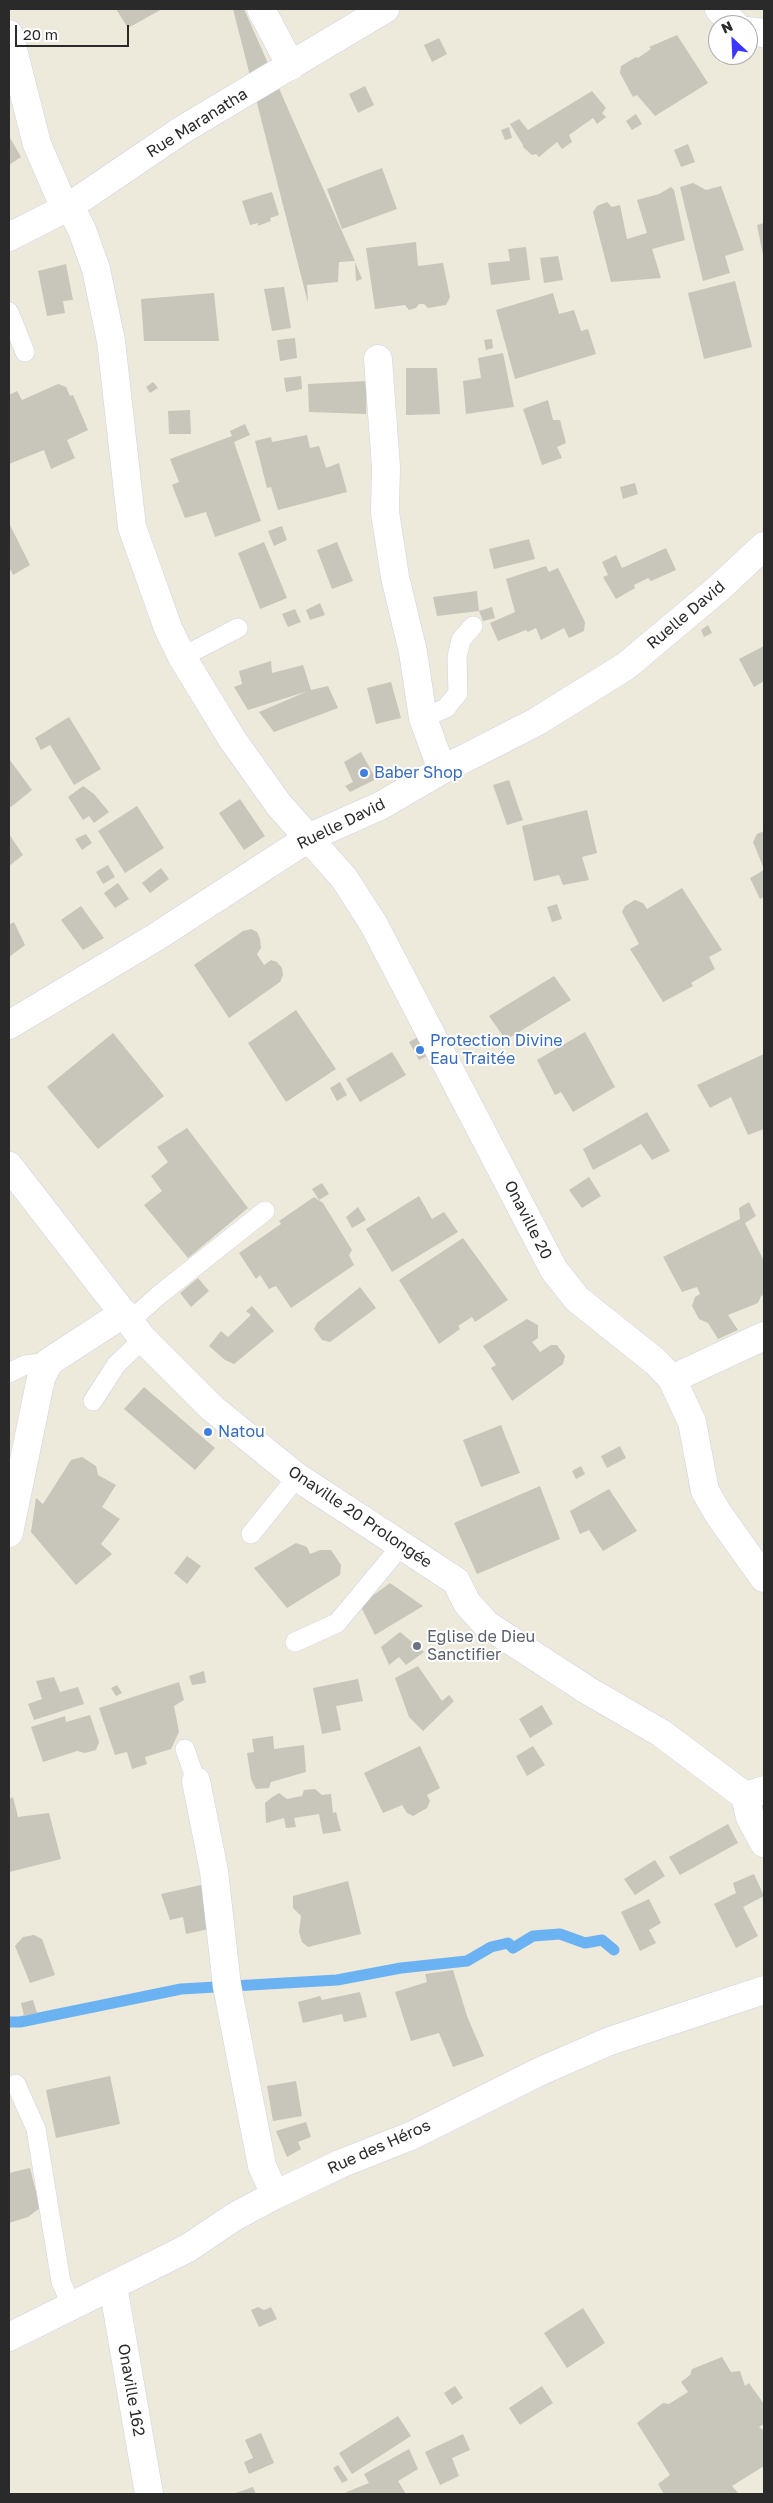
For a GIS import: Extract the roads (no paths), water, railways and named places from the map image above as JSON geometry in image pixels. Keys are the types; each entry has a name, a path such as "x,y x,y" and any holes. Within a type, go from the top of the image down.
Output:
{"street":[{"path":"260,9 291,66"},
{"name":"Rue Maranatha","path":"9,237 67,207 182,130 385,9"},
{"name":"Onaville 20","path":"9,34 37,144 67,207 82,230 96,269 111,341 132,527 168,628 182,657 232,739 280,805 310,836 344,878 373,923 554,1270 577,1300 656,1362 672,1380 692,1422 705,1491 719,1515 764,1578"},
{"path":"378,359 386,467 385,512 395,577 413,652 423,718 442,770"},
{"name":"Ruelle David","path":"9,1025 156,937 310,836 380,806 442,770 536,722 626,666 719,588 764,546"},
{"name":"Onaville 20 Prolongée","path":"9,1166 132,1324 212,1408 297,1477 456,1581 467,1603 487,1625 587,1690 661,1733 755,1793"},
{"path":"9,1533 41,1378 49,1362 132,1324"},
{"path":"672,1380 764,1336"},
{"path":"196,1781 214,1871 227,1986 262,2166 275,2195"},
{"path":"755,1793 750,1816 764,1843"},
{"name":"Rue des Héros","path":"9,2337 188,2248 234,2217 275,2195 340,2164 413,2134 492,2094 610,2041 764,1990"},
{"name":"Onaville 162","path":"112,2286 149,2494"}],"lane":[{"path":"9,312 25,352"},
{"path":"423,718 446,708 458,693 457,657 461,640 473,626"},
{"path":"182,657 238,628"},
{"path":"93,1400 116,1366 132,1324 159,1295 265,1211"},
{"path":"9,1373 26,1365 49,1362"},
{"path":"251,1534 297,1477"},
{"path":"295,1642 337,1623 401,1546"},
{"path":"185,1749 196,1781"},
{"path":"16,2084 36,2129 62,2282 72,2306"}],"waterway":[{"path":"9,2022 20,2022 181,1989 337,1980 401,1968 467,1961 491,1947 508,1943 513,1948 533,1936 560,1934 585,1943 602,1940 614,1950"}],"place":[{"name":"Baber Shop","path":"364,773"},
{"name":"Protection Divine Eau Traitée","path":"420,1050"},
{"name":"Natou","path":"208,1432"},
{"name":"Eglise de Dieu Sanctifier","path":"417,1646"}]}
